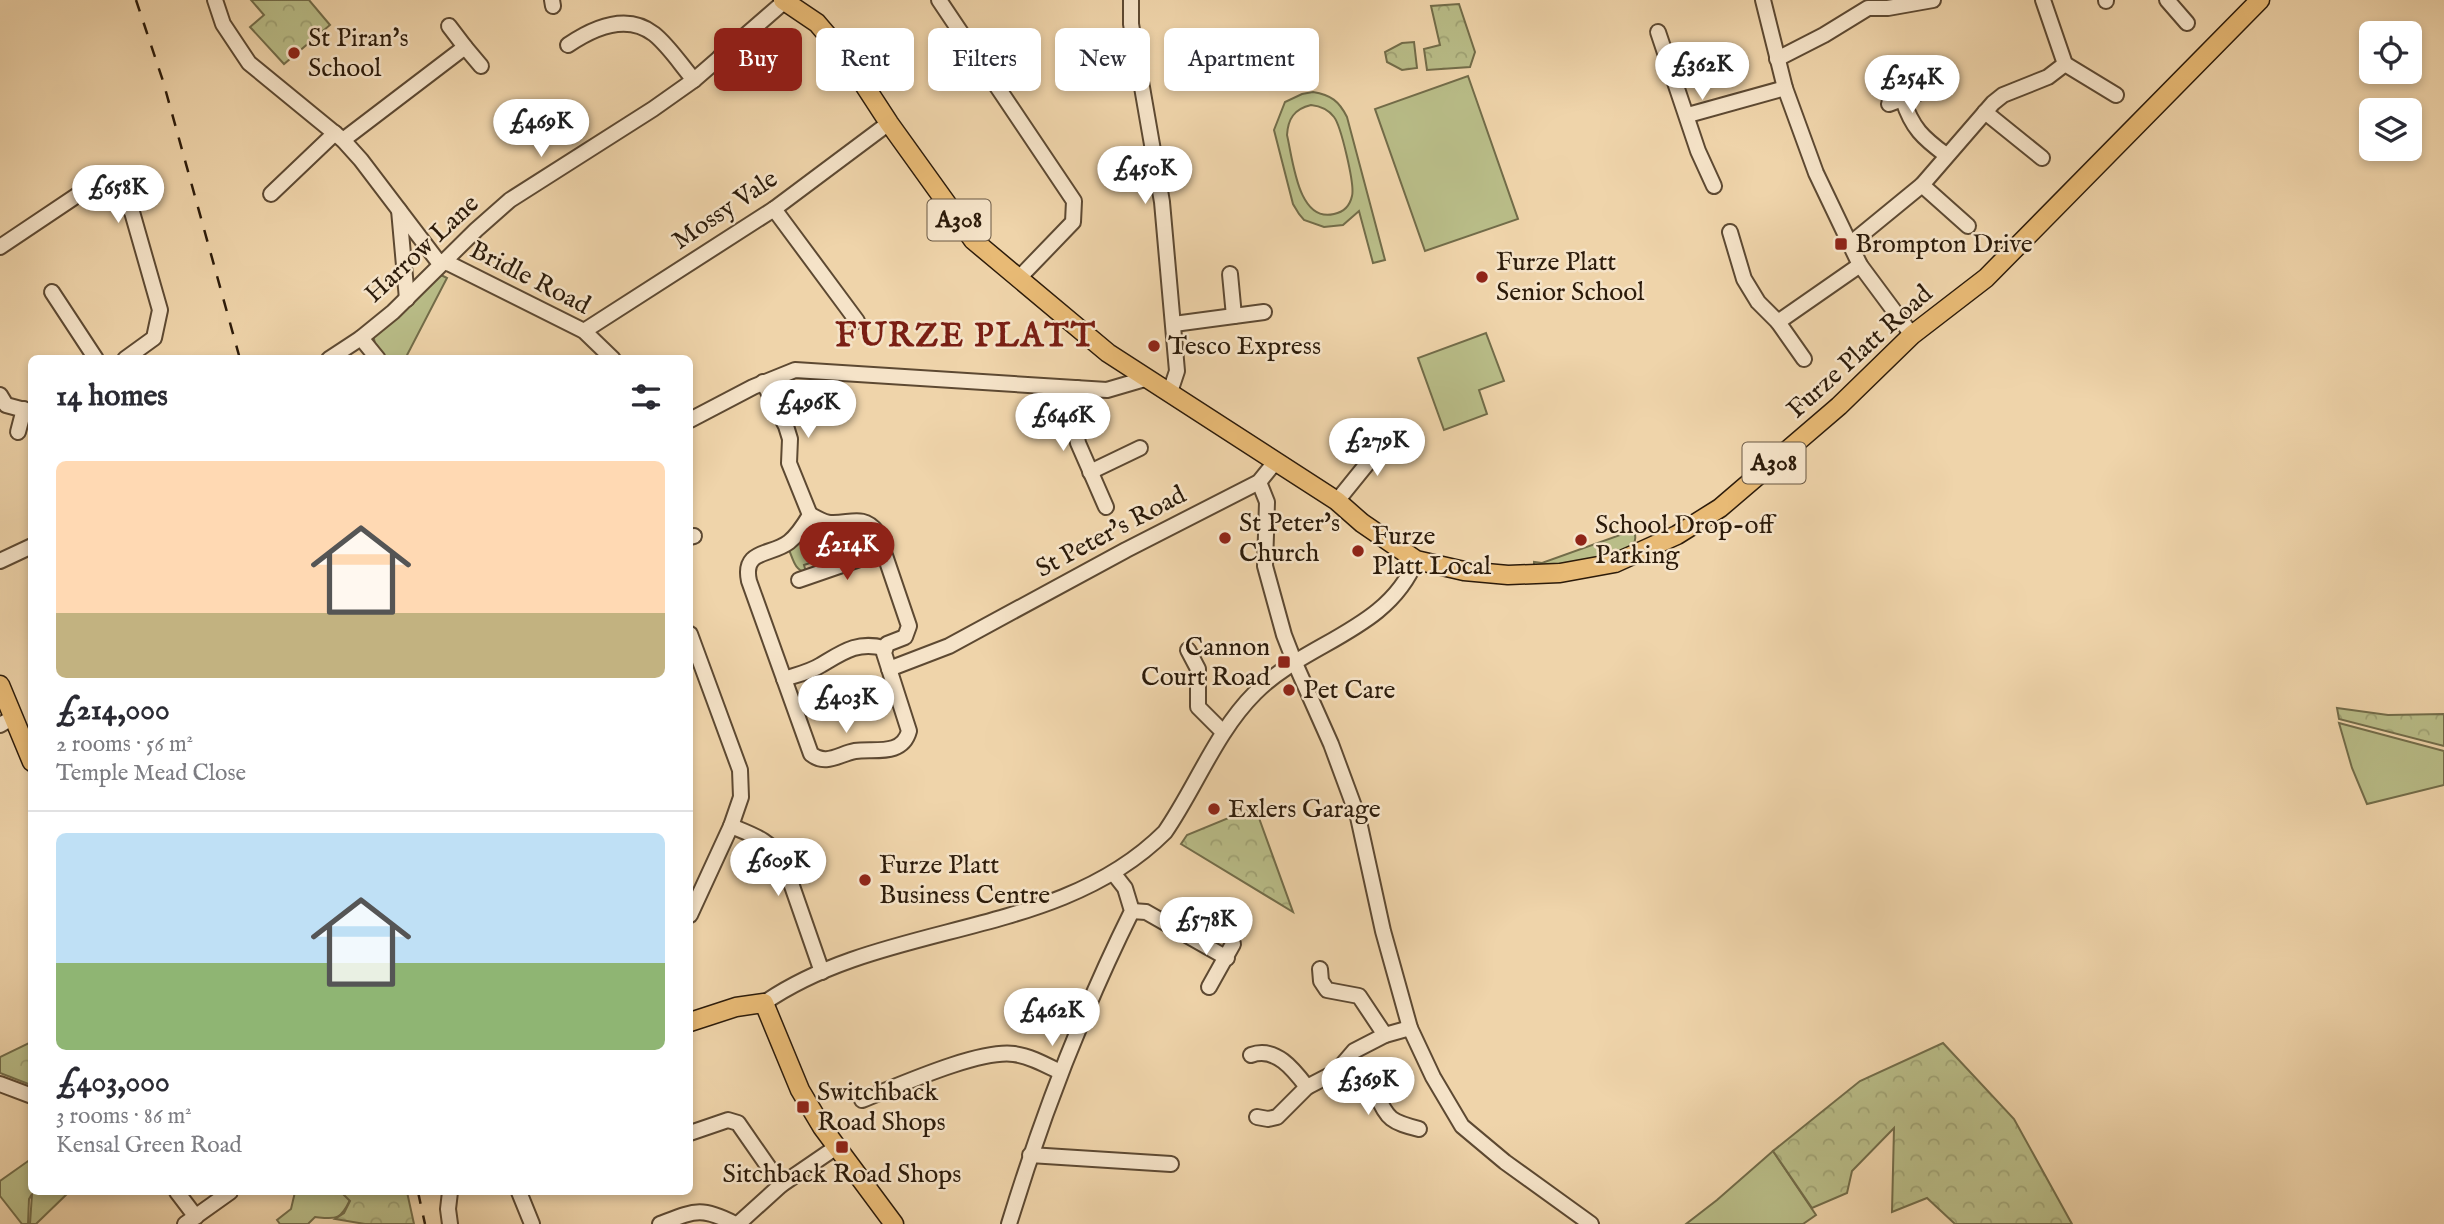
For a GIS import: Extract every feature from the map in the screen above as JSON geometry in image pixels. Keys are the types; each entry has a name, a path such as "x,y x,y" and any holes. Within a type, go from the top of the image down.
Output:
{"main road":[{"name":"Furze Platt Road","path":"790,2 817,23 846,57 889,123 973,240 1108,353 1337,501 1362,523 1416,560 1464,571 1524,574 1560,573 1615,563 1645,551 1720,509 1839,406 1912,335 1986,278 2260,0"},
{"path":"0,685 6,722 28,756"},
{"path":"693,1022 736,1007 764,1003 800,1090 835,1148 894,1224"}],"street":[{"name":"Bridle Road","path":"215,0 223,24 250,63 339,136 361,160 437,260 584,331 609,355"},
{"path":"939,0 1074,201 1073,222 1020,278"},
{"path":"1131,0 1131,24 1162,202 1177,371 1170,392"},
{"path":"1763,0 1785,88 1816,173 1860,265 1912,335"},
{"path":"1777,59 1825,36 1867,4 1888,8 1933,0"},
{"path":"2043,0 2055,17 2065,64"},
{"path":"2168,0 2187,23"},
{"name":"Harrow Lane","path":"757,28 790,2"},
{"path":"568,45 586,33 628,22 653,34 694,79"},
{"path":"449,26 481,66"},
{"path":"1658,32 1698,151 1714,186"},
{"path":"271,194 339,136 465,47"},
{"name":"Harrow Lane","path":"335,355 361,338 407,299 510,200 653,109 714,62"},
{"path":"2065,64 2113,88"},
{"path":"1850,244 1922,185 2003,95 2048,77 2065,64"},
{"path":"1688,115 1785,88"},
{"path":"1923,91 1896,102 1923,138 1946,156"},
{"path":"1985,112 2034,156"},
{"name":"Mossy Vale","path":"584,331 774,209 889,123"},
{"path":"1922,185 1959,210 1968,226"},
{"path":"0,247 91,186 117,190 132,212 160,310 154,338 131,355"},
{"path":"774,209 857,321"},
{"path":"399,210 407,299"},
{"path":"1730,232 1744,279 1758,302 1778,322 1804,359"},
{"path":"1778,322 1860,265"},
{"path":"1230,274 1234,316"},
{"path":"52,292 93,355"},
{"path":"1174,324 1264,312"},
{"path":"361,338 376,355"},
{"path":"693,418 763,382 795,369 1107,390 1148,378"},
{"path":"763,382 786,426 790,439 789,463 810,515 830,523 860,520 872,525 877,532 909,629 905,637 884,648 869,644 838,653 819,666 783,679"},
{"path":"1077,388 1075,425 1078,443 1106,507"},
{"path":"0,395 6,405 27,411 18,432"},
{"path":"1337,501 1392,433"},
{"path":"1357,447 1370,458"},
{"path":"1090,472 1140,448"},
{"name":"St Peter's Road","path":"889,669 935,653 1259,482 1276,461"},
{"path":"1259,482 1267,502 1265,566 1284,635 1331,744 1358,817 1383,931 1410,1028 1433,1077 1462,1126 1505,1162 1591,1224"},
{"path":"810,515 790,542 754,558 748,570 783,679 809,751 815,758 825,760 856,751 878,752 897,746 906,739 909,727 884,648"},
{"path":"0,561 28,548"},
{"path":"799,580 883,551"},
{"path":"764,1003 789,986 822,972 897,946 1013,914 1082,890 1114,874 1165,832 1223,732 1256,692 1293,657 1365,623 1394,598 1410,575 1416,560"},
{"path":"693,642 740,769 741,797 731,826 693,908"},
{"path":"1188,650 1198,669 1198,707 1223,732"},
{"path":"731,826 767,841 777,849 785,863 822,972"},
{"path":"1009,1224 1060,1072 1099,978 1132,911 1125,888 1114,874"},
{"path":"1132,911 1146,912 1230,951 1209,987"},
{"path":"1320,969 1321,981 1327,990 1359,996 1385,1035"},
{"path":"1257,1117 1268,1119 1277,1116 1307,1087 1336,1072 1354,1051 1385,1035 1410,1028"},
{"path":"1251,1055 1260,1052 1269,1054 1291,1065 1307,1087"},
{"path":"862,1100 967,1060 996,1054 1014,1054 1060,1072"},
{"path":"1336,1072 1347,1083 1376,1093 1381,1105 1395,1123 1419,1129"},
{"path":"0,1084 28,1094"},
{"path":"693,1132 728,1120 738,1123 781,1185"},
{"path":"660,1224 692,1212 704,1211 737,1224 781,1185 835,1148"},
{"path":"1030,1155 1171,1164"},
{"path":"178,1195 190,1220 226,1195"},
{"path":"450,1195 450,1224"},
{"path":"520,1195 532,1224"}],"green space":[{"path":"251,0 309,0 330,25 284,64 250,27 264,15"},
{"path":"1459,4 1475,52 1470,67 1427,70 1424,49 1440,45 1431,6"},
{"path":"1414,42 1417,68 1402,70 1387,62 1385,52 1402,43"},
{"path":"1468,76 1518,219 1425,251 1375,109"},
{"path":"1313,92 1330,97 1347,117 1385,260 1373,263 1359,211 1343,225 1324,227 1304,220 1293,204 1274,130 1285,102","holes":["1311,105 1321,107 1334,117 1349,169 1351,199 1344,210 1334,214 1322,214 1312,209 1305,200 1295,173 1287,135 1289,124 1296,112"]},
{"path":"441,275 447,278 407,355 383,355 376,349 373,334"},
{"path":"1486,333 1504,381 1479,390 1487,414 1444,430 1418,358"},
{"path":"855,526 869,532 876,547 867,552 863,544 837,552 840,561 819,568 816,561 804,565 806,572 793,561 789,550 811,529 813,536 819,534 817,528 840,530"},
{"path":"1631,531 1635,533 1633,545 1611,556 1541,569 1534,564 1534,562 1542,563"},
{"path":"2337,708 2388,715 2444,714 2444,746 2339,719"},
{"path":"2339,723 2444,751 2444,785 2367,804 2352,768"},
{"path":"1255,807 1293,912 1181,844 1187,835"},
{"path":"28,1043 28,1084 0,1073 0,1057"},
{"path":"1943,1043 2014,1119 2072,1224 1955,1224 1927,1198 1892,1212 1894,1128 1852,1171 1847,1193 1812,1208 1773,1151 1860,1081"},
{"path":"1773,1151 1816,1215 1803,1224 1686,1224 1717,1200"},
{"path":"28,1161 28,1195 31,1195 28,1224 22,1224 0,1196 0,1181"},
{"path":"32,1195 66,1195 36,1224 30,1224"},
{"path":"294,1195 344,1195 350,1200 337,1217 315,1217 308,1224 280,1224 277,1220 291,1209"},
{"path":"344,1195 408,1195 414,1224 365,1224 335,1219 344,1213 350,1201"}],"railway":[{"path":"136,0 163,81 239,355"},
{"path":"419,1195 425,1224"}],"place":[{"name":"St Piran's School","path":"294,53"},
{"name":"Brompton Drive","path":"1841,244"},
{"name":"Furze Platt Senior School","path":"1482,277"},
{"name":"Tesco Express","path":"1154,346"},
{"name":"St Peter's Church","path":"1225,538"},
{"name":"School Drop-off Parking","path":"1581,540"},
{"name":"Furze Platt Local","path":"1358,551"},
{"name":"Cannon Court Road","path":"1284,662"},
{"name":"Pet Care","path":"1289,690"},
{"name":"Exlers Garage","path":"1214,809"},
{"name":"Furze Platt Business Centre","path":"865,880"},
{"name":"Switchback Road Shops","path":"803,1107"},
{"name":"Sitchback Road Shops","path":"842,1147"}],"district":[{"name":"FURZE PLATT","path":"966,337"}]}
